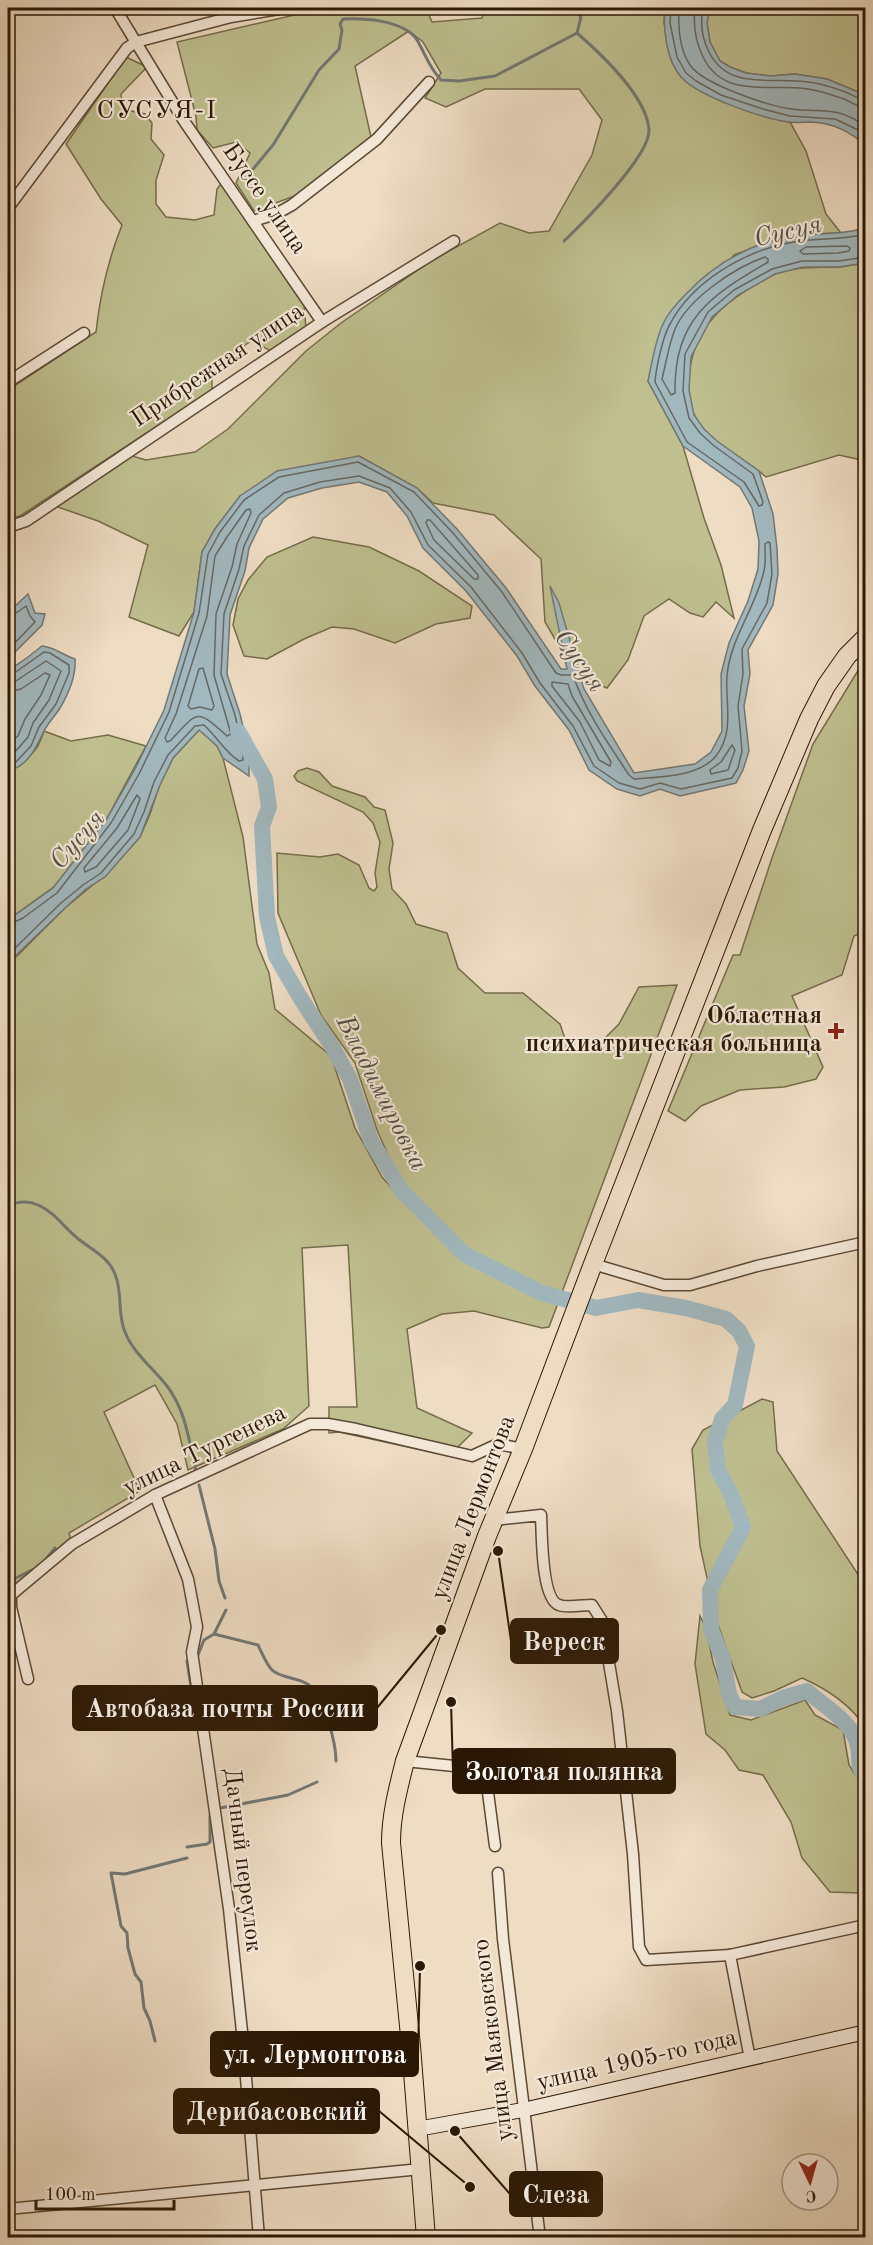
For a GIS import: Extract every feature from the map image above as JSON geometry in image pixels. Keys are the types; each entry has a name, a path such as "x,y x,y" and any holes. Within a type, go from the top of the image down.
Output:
{"highway":[{"name":"улица Лермонтова","path":"426,2238 391,1843 391,1825 396,1795 405,1761 494,1520 593,1264 809,719 826,686 848,656 866,637"}],"street":[{"name":"Буссе улица","path":"115,8 184,121 322,322"},
{"path":"8,208 127,48 136,42 231,17 285,8"},
{"path":"253,221 276,214 292,205 377,139 429,82"},
{"name":"Прибрежная улица","path":"8,527 26,521 322,322 454,241"},
{"path":"8,382 84,333"},
{"path":"593,1264 664,1285 690,1285 757,1266 866,1242"},
{"name":"улица Тургенева","path":"28,1679 11,1607 11,1595 72,1544 155,1495 310,1424 328,1424 357,1429 472,1456 498,1444 523,1449"},
{"name":"Дачный переулок","path":"155,1495 188,1579 197,1627 192,1652 229,1909 243,2041 259,2238"},
{"path":"494,1520 541,1515 546,1579 551,1600 560,1606 592,1605 602,1621 617,1711 633,1854 639,1947 646,1960 730,1955 866,1925"},
{"path":"405,1761 464,1767 486,1777 495,1846"},
{"name":"улица Маяковского","path":"498,1873 503,1940 540,2238"},
{"path":"730,1955 750,2059"},
{"name":"улица 1905-го года","path":"417,2129 523,2110 866,2032"},
{"path":"8,2209 421,2169"}],"green space":[{"path":"325,8 426,8 432,22 482,18 485,8 665,8 664,23 671,60 681,77 719,100 790,122 806,151 826,214 841,233 785,237 734,255 648,381 683,446 704,518 721,565 734,618 716,602 703,617 690,613 669,599 644,616 628,660 607,688 576,675 545,622 541,559 494,515 433,503 417,488 359,456 320,465 240,496 215,529 202,552 194,612 179,636 129,617 148,545 98,521 55,506 129,455 146,460 195,452 228,429 306,351 341,323 431,261 500,223 529,233 549,231 592,155 602,120 579,89 485,89 446,107 425,98 441,73 423,42 409,31 355,66 371,137 300,194 254,211 236,183 250,153 236,142 213,148 197,130 196,116 177,42"},
{"path":"710,8 865,8 865,95 827,79 795,74 771,76 746,73 730,67 720,61 710,42 707,23"},
{"path":"126,57 147,67 121,94 122,109 145,114 152,123 151,139 164,155 156,180 156,204 166,217 195,220 214,215 217,189 223,181 304,304 306,329 271,351 251,341 212,368 212,390 20,516 8,520 8,419 14,386 96,332 105,278 122,225 101,199 66,144"},
{"path":"865,263 865,472 861,460 839,455 766,477 716,441 699,424 694,414 690,401 689,378 691,362 701,335 718,312 729,302 775,274 798,269"},
{"path":"313,537 369,547 419,571 472,606 470,618 436,624 395,643 354,629 332,627 267,659 244,656 233,625 238,599 248,580 267,557"},
{"path":"865,663 865,931 854,936 842,975 792,996 823,1067 816,1079 784,1087 740,1090 701,1106 685,1121 668,1111 733,955 740,955 813,744 859,669"},
{"path":"200,729 217,746 223,758 243,837 257,944 269,973 275,1009 331,1056 355,1128 382,1177 413,1212 377,1130 355,1063 321,1015 278,913 277,853 320,857 338,854 359,865 369,888 374,891 377,887 375,873 380,842 373,823 363,812 297,781 294,776 298,771 307,768 319,772 332,786 365,797 374,807 385,810 393,843 389,869 392,889 406,904 416,924 447,933 458,968 485,993 523,993 560,1024 569,1050 592,1051 619,1024 639,987 677,985 549,1327 542,1328 474,1311 442,1314 407,1329 417,1408 472,1433 449,1456 339,1432 329,1433 329,1407 357,1407 348,1245 302,1248 309,1406 283,1429 188,1470 177,1424 155,1385 104,1412 140,1491 69,1533 72,1544 8,1593 8,1115 11,1072 8,1071 8,965 65,908 106,874 140,837 160,784 173,758"},
{"path":"44,731 71,741 108,735 146,746 106,820 55,886 8,920 8,770 35,751"},
{"path":"762,1399 773,1402 777,1451 865,1585 865,1727 837,1698 802,1678 752,1698 742,1692 716,1619 700,1546 692,1449 703,1430"},
{"path":"700,1616 706,1628 713,1662 730,1715 751,1720 805,1700 815,1715 843,1730 849,1765 865,1790 865,1875 859,1893 830,1892 802,1858 791,1822 763,1775 739,1770 725,1750 706,1734 695,1664"}],"water":[{"path":"665,8 710,8 707,23 710,42 720,61 730,67 746,73 771,76 795,74 827,79 865,95 865,145 834,126 811,122 788,122 763,116 732,106 691,85 682,78 672,63 665,35"},
{"path":"865,228 865,263 839,267 803,267 775,274 738,295 712,317 691,357 689,390 694,415 717,441 759,471 773,514 777,548 778,574 773,605 748,650 750,674 744,706 749,751 736,783 680,796 660,789 640,796 617,789 589,770 569,730 535,686 517,656 466,591 423,548 407,516 387,492 359,482 322,488 288,498 263,519 249,548 245,571 230,615 227,674 249,752 249,776 223,758 217,746 199,730 173,758 140,837 105,877 86,889 8,963 8,920 53,888 106,820 134,771 164,710 194,612 202,552 215,529 240,496 277,471 359,456 417,488 457,529 506,588 561,669 567,669 550,586 559,603 584,689 634,773 695,764 711,752 722,731 721,674 729,643 748,601 758,569 759,541 752,508 740,487 683,446 648,381 658,338 670,312 696,284 707,274 745,251 787,237"},
{"path":"28,594 35,613 45,614 42,625 8,659 8,609 14,607"},
{"path":"42,646 75,659 73,678 63,702 32,754 12,770 8,766 8,671"}],"waterway":[{"path":"244,180 273,145 319,70 339,49 342,30 340,24 343,19 372,20 403,28 417,40 441,80 459,81 495,76 577,33 581,17 576,11 563,8"},
{"path":"564,241 600,205 628,172 639,156 649,130 646,117 632,90 610,64 577,33"},
{"name":"Владимировка","path":"238,731 265,779 269,807 262,826 267,917 276,956 350,1079 371,1141 402,1191 464,1254 542,1293 596,1308 638,1300 686,1308 726,1319 739,1331 747,1346 735,1405 722,1419 715,1441 718,1470 731,1494 743,1527 710,1590 711,1629 723,1659 729,1694 735,1707 760,1709 783,1698 807,1691 837,1715 855,1737 859,1763 866,1778"},
{"path":"8,1205 27,1202 44,1208 108,1262 115,1274 119,1289 121,1318 125,1332 133,1347 167,1386 179,1406 196,1471"},
{"path":"199,1485 215,1549 219,1581 225,1598"},
{"path":"47,1558 55,1548"},
{"path":"8,1582 38,1567"},
{"path":"198,1655 204,1640 214,1634 226,1610"},
{"path":"214,1634 258,1645 272,1670 310,1686 320,1701 328,1721 336,1761"},
{"path":"187,1661 196,1719"},
{"path":"220,1808 288,1795 317,1782"},
{"path":"187,1847 210,1842 210,1816"},
{"path":"155,2041 144,2008 141,1982 135,1974 128,1948 127,1933 121,1926 111,1873 125,1874 187,1858"}],"place":[{"name":"Областная психиатрическая больница","path":"836,1031"},
{"name":"Вереск","path":"498,1551"},
{"name":"Автобаза почты России","path":"441,1630"},
{"name":"Золотая полянка","path":"451,1702"},
{"name":"ул. Лермонтова","path":"420,1966"},
{"name":"Слеза","path":"455,2131"},
{"name":"Дерибасовский","path":"470,2187"}],"district":[{"name":"СУСУЯ-I","path":"157,111"}],"water label":[{"name":"Сусуя","path":"788,232"},
{"name":"Сусуя","path":"579,661"},
{"name":"Сусуя","path":"78,840"}]}
